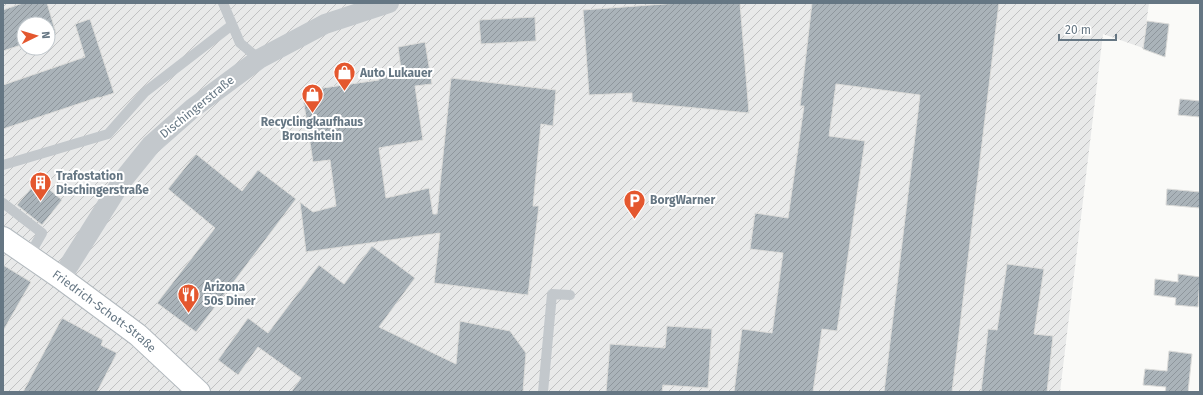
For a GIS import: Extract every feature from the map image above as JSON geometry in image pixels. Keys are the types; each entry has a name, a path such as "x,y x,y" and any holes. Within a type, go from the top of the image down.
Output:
{"street":[{"name":"Dischingerstraße","path":"61,278 122,181 151,145 193,108 259,59 325,24 382,4"},
{"name":"Friedrich-Schott-Straße","path":"3,238 61,278 138,335 198,392"}],"lane":[{"path":"223,3 240,43 259,59"},
{"path":"3,165 108,134 145,92 232,25"},
{"path":"3,203 42,233 29,256"},
{"path":"543,392 552,294 570,295"}],"shaded area":[{"path":"3,3 1149,3 1143,48 1103,34 1060,392 3,392"}],"building":[{"path":"23,3 47,3 51,16 16,16 16,47 3,51 3,10"},
{"path":"678,3 740,3 749,113 632,102 632,93 589,95 583,10"},
{"path":"812,3 999,3 952,392 884,392 920,95 836,84 829,136 865,141 837,331 822,329 813,392 734,392 742,329 772,333 783,253 750,249 755,213 788,218 804,106 800,106"},
{"path":"535,17 536,41 481,44 479,20"},
{"path":"90,19 114,93 3,129 3,85 85,57 75,24"},
{"path":"1147,21 1169,24 1165,57 1143,49"},
{"path":"425,42 432,84 415,86 423,140 379,148 386,198 429,188 433,214 437,214 451,78 556,90 553,126 541,124 533,206 539,206 528,295 434,283 440,233 306,252 300,202 313,212 336,206 330,160 313,162 302,91 379,80 378,73 401,69 398,47"},
{"path":"1180,99 1200,101 1200,117 1178,115"},
{"path":"196,154 242,191 258,170 296,199 196,332 157,303 215,228 168,189"},
{"name":"Trafostation Dischingerstraße","path":"38,180 62,200 42,225 17,205"},
{"path":"1167,189 1200,192 1200,208 1166,205"},
{"path":"372,246 415,278 379,327 456,364 460,321 510,331 526,353 523,392 291,392 301,378 258,347 238,375 218,360 248,318 268,333 319,265 344,284"},
{"path":"1007,264 1044,269 1034,334 1053,336 1047,392 981,392 988,329 997,330"},
{"path":"3,265 31,282 3,331"},
{"path":"1178,274 1200,277 1198,307 1175,305 1176,298 1154,295 1155,279 1178,282"},
{"path":"62,318 103,340 101,345 117,353 97,392 23,392"},
{"path":"667,326 712,329 708,388 663,385 662,392 606,392 610,344 665,348"},
{"path":"1169,351 1192,354 1188,392 1165,392 1166,387 1143,385 1145,369 1167,371"}],"place":[{"name":"Auto Lukauer","path":"344,92"},
{"name":"Recyclingkaufhaus Bronshtein","path":"312,114"},
{"name":"Trafostation Dischingerstraße","path":"40,202"},
{"name":"BorgWarner","path":"635,220"},
{"name":"Arizona 50s Diner","path":"188,314"}]}
